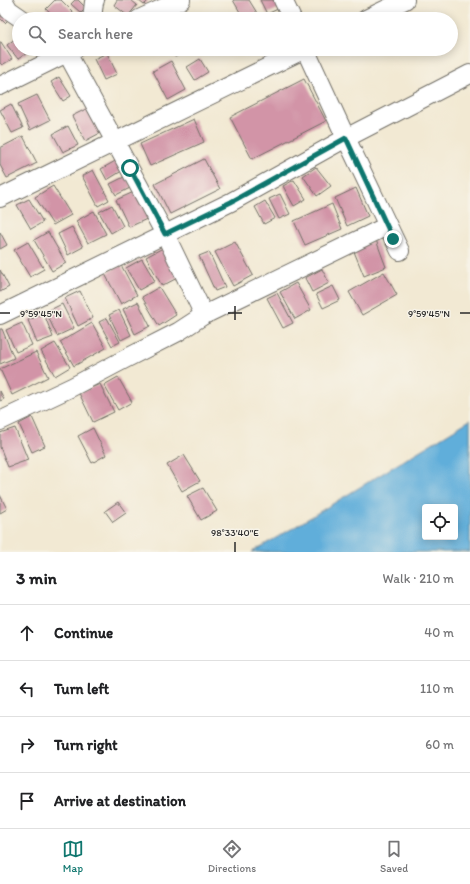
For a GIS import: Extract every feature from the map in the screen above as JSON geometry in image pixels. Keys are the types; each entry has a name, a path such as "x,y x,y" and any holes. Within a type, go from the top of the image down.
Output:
{"street":[{"path":"3,0 12,12"},
{"path":"93,12 94,2 96,0"},
{"path":"154,12 181,0"},
{"path":"283,0 289,12"},
{"path":"380,12 405,0"},
{"path":"0,86 57,56"},
{"path":"71,56 165,234 204,315"},
{"path":"0,198 291,56"},
{"path":"308,56 400,251"},
{"path":"0,315 231,202 346,138 470,74"},
{"path":"0,421 72,387 178,332 204,315 387,226"}],"water":[{"path":"470,420 470,552 252,552 293,528"}],"building":[{"path":"55,0 61,0 73,12 49,12 46,9"},
{"path":"75,0 78,0 86,8 80,12 71,4"},
{"path":"117,0 131,0 137,5 131,12 123,12 114,5"},
{"path":"138,0 149,0 144,5"},
{"path":"233,0 249,0 256,12 240,12"},
{"path":"260,0 276,0 280,8 271,12 266,12"},
{"path":"0,4 11,17 5,23 0,18"},
{"path":"12,41 12,51 7,45"},
{"path":"0,42 12,59 2,65 0,63"},
{"path":"16,56 22,56 18,59"},
{"path":"100,56 108,56 117,74 104,80 94,59"},
{"path":"200,59 208,72 195,80 187,67"},
{"path":"171,61 186,90 168,100 153,71"},
{"path":"59,77 71,96 63,101 51,82"},
{"path":"304,79 326,121 252,159 230,117"},
{"path":"37,95 50,120 30,130 18,104"},
{"path":"11,104 23,128 12,133 0,110"},
{"path":"92,106 104,131 85,141 72,116"},
{"path":"194,119 204,142 150,166 140,144"},
{"path":"68,126 78,145 63,152 53,134"},
{"path":"23,136 37,163 7,178 0,165 0,148"},
{"path":"119,159 125,169 107,180 101,169"},
{"path":"204,159 220,189 170,214 155,184"},
{"path":"316,167 331,186 317,196 303,176"},
{"path":"93,170 109,200 98,206 82,176"},
{"path":"126,176 132,187 116,195 110,184"},
{"path":"294,180 306,199 294,206 283,186"},
{"path":"53,186 71,215 53,225 35,197"},
{"path":"356,188 368,216 347,226 335,198"},
{"path":"136,191 149,218 129,227 116,200"},
{"path":"280,194 290,214 279,219 269,199"},
{"path":"29,199 43,222 31,229 17,205"},
{"path":"265,201 275,218 264,224 255,207"},
{"path":"332,204 342,229 305,245 294,221"},
{"path":"112,205 123,226 111,233 99,212"},
{"path":"94,211 106,234 88,243 76,221"},
{"path":"72,227 83,247 68,255 58,234"},
{"path":"0,232 7,245 0,249"},
{"path":"48,232 66,263 52,271 34,240"},
{"path":"376,240 386,267 364,276 353,249"},
{"path":"28,242 44,269 30,277 14,250"},
{"path":"235,242 253,275 233,286 215,252"},
{"path":"163,248 179,277 162,286 146,257"},
{"path":"209,252 225,287 215,291 199,256"},
{"path":"142,259 155,281 139,290 126,268"},
{"path":"121,265 137,295 121,304 105,274"},
{"path":"322,269 329,283 312,292 305,278"},
{"path":"0,270 9,287 0,292"},
{"path":"384,272 397,295 362,315 349,292"},
{"path":"296,283 311,310 295,319 280,292"},
{"path":"333,286 340,300 323,308 316,294"},
{"path":"159,287 176,315 159,326 142,297"},
{"path":"80,291 93,318 78,326 65,298"},
{"path":"277,293 293,323 283,328 267,298"},
{"path":"138,302 150,326 135,334 123,309"},
{"path":"62,304 74,328 57,336 46,312"},
{"path":"119,310 131,335 121,340 109,315"},
{"path":"44,314 53,337 37,343 28,320"},
{"path":"107,318 120,342 112,346 99,322"},
{"path":"22,323 32,345 16,352 6,330"},
{"path":"92,323 106,348 74,366 60,342"},
{"path":"0,329 2,329 14,358 0,364"},
{"path":"55,343 70,367 55,376 41,351"},
{"path":"36,352 48,377 12,395 0,369"},
{"path":"118,377 132,402 118,410 104,385"},
{"path":"100,384 114,412 93,422 79,393"},
{"path":"0,391 4,399 0,401"},
{"path":"32,417 45,446 32,452 19,424"},
{"path":"15,428 28,460 8,467 0,447 0,433"},
{"path":"93,428 106,455 92,463 78,436"},
{"path":"184,455 200,481 182,491 167,465"},
{"path":"203,488 217,511 201,520 187,496"},
{"path":"0,495 7,509 0,513"},
{"path":"118,502 126,513 113,522 105,511"}],"route":[{"path":"130,168 165,234 231,202 346,138 393,239"}]}
